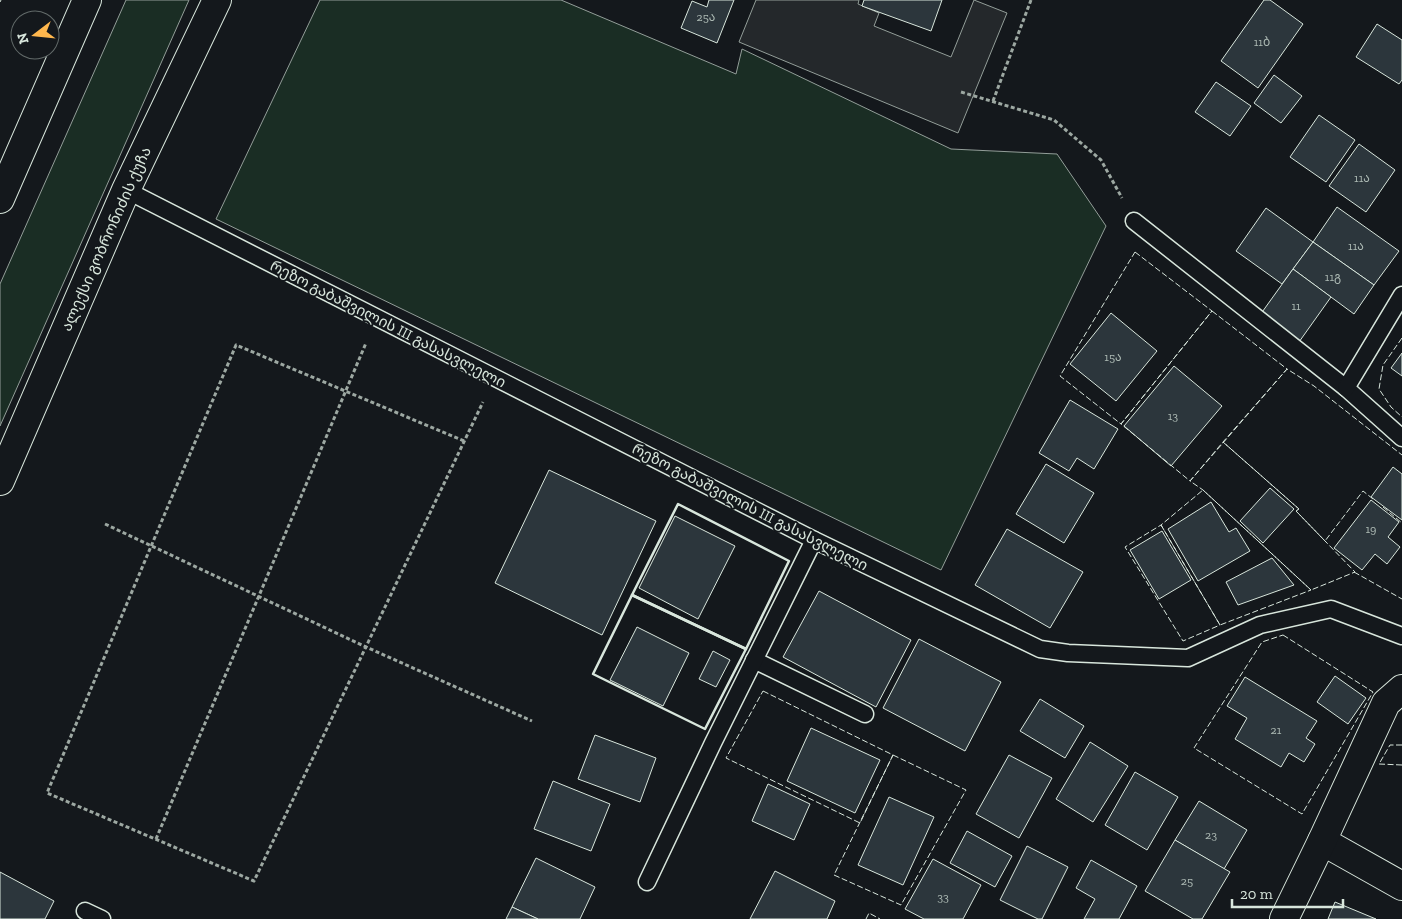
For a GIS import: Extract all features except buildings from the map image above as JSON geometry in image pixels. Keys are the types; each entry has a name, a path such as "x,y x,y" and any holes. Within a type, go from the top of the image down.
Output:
{"main road":[{"path":"0,199 87,0"},
{"name":"ალექსი გობრონიძის ქუჩა","path":"0,481 126,190 217,0"},
{"path":"1284,919 1386,703 1402,690"},
{"path":"1322,841 1402,886"}],"lane":[{"name":"რეზო გაბაშვილის III გასასვლელი","path":"126,190 494,379 814,540 1040,649 1068,653 1188,658 1260,625 1331,609 1402,636"},
{"path":"1134,221 1346,388 1402,438"},
{"path":"1346,388 1402,295"},
{"path":"647,882 814,540"},
{"path":"754,660 865,714"},
{"path":"85,911 102,919"}],"path":[{"path":"993,101 1031,0"},
{"path":"961,92 1054,120 1101,160 1134,221"},
{"path":"156,840 376,318"},
{"path":"464,441 236,346 47,793 254,880 494,379"},
{"path":"105,524 366,647 532,721"}],"green space":[{"path":"126,0 189,0 0,426 0,284"},
{"path":"320,0 561,0 736,74 742,49 951,149 1057,154 1106,226 941,570 216,219"}],"shaded area":[{"path":"756,0 859,0 858,4 879,13 874,26 951,57 974,0 1007,13 958,133 739,42"}],"fence":[{"path":"1135,252 1212,311 1121,424 1060,376 1135,252"},
{"path":"1212,311 1287,369 1190,481 1121,424 1212,311"},
{"path":"1402,338 1383,365 1379,389 1391,407 1402,417"},
{"path":"1373,499 1363,491 1325,541 1296,511 1299,509 1223,442 1287,369 1314,386 1402,455"},
{"path":"1223,442 1299,509 1296,511 1355,572 1311,590 1203,490 1190,481 1223,442"},
{"path":"1203,490 1311,590 1220,625 1161,525 1203,490"},
{"path":"1383,507 1402,523"},
{"path":"1161,525 1220,625 1183,641 1125,547 1161,525"},
{"path":"1354,572 1402,599"},
{"path":"1283,635 1373,692 1302,814 1194,748 1262,642 1283,635"},
{"path":"763,691 893,755 860,823 726,758 763,691"},
{"path":"1402,745 1390,745 1379,764 1402,765"},
{"path":"893,755 966,790 901,905 834,875 893,755"},
{"path":"866,919 869,913 880,919"}],"wall":[{"path":"678,504 789,561 746,649 632,595 678,504"},
{"path":"632,595 746,649 705,729 593,674 632,595"}]}
